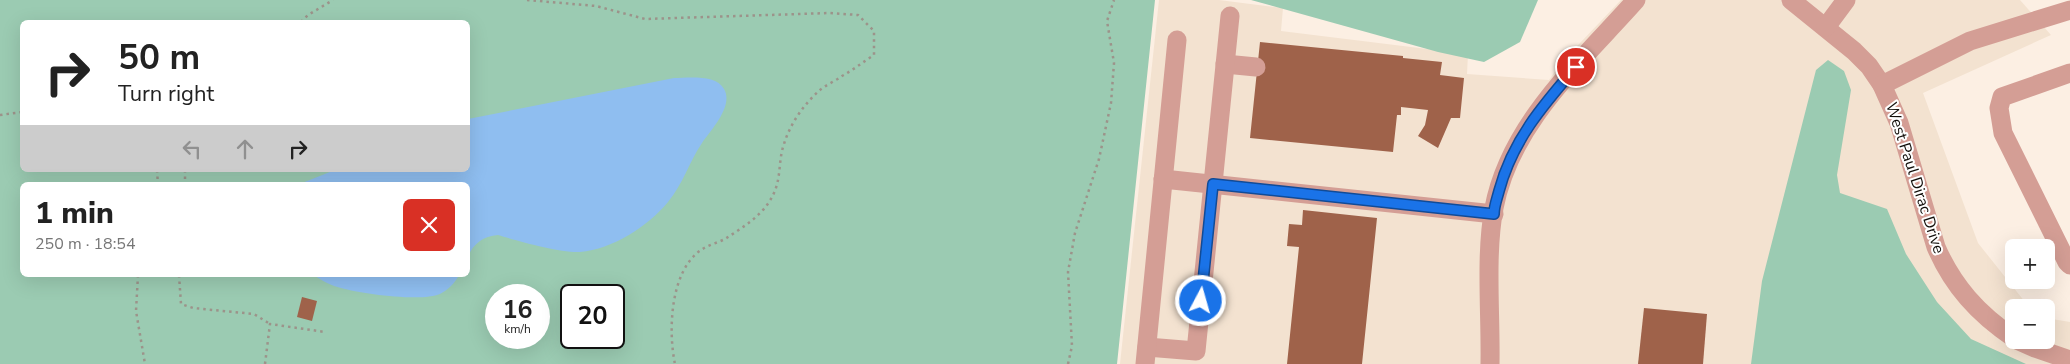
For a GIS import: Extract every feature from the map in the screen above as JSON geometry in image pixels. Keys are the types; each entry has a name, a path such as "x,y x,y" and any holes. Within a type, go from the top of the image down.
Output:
{"street":[{"path":"1490,364 1491,241 1494,214 1502,180 1511,157 1535,114 1636,0"},
{"name":"West Paul Dirac Drive","path":"1791,0 1854,50 1869,66 1882,85 1899,123 1936,247 1944,266 1959,290 1971,304 1994,325 2005,332"},
{"path":"1826,26 1846,0"},
{"path":"1882,85 1970,41 2070,10"},
{"path":"1177,40 1146,355 1196,351 1230,16"},
{"path":"1225,64 1256,67"},
{"path":"2070,73 2002,97 1999,108 2003,133 2070,265"},
{"path":"1163,179 1494,214"},
{"path":"2038,349 2070,360"}],"path":[{"path":"303,20 333,0"},
{"path":"527,0 596,6 644,19 830,13 858,15 874,30 874,55 820,90 799,114 783,145 780,174 769,202 756,218 724,239 700,251 687,265 673,299 673,354 675,364"},
{"path":"1068,364 1072,346 1068,272 1075,233 1099,159 1111,103 1114,64 1107,21 1114,0"},
{"path":"0,115 20,112"},
{"path":"138,277 136,311 145,364"},
{"path":"179,277 181,304 193,308 254,314 270,324 325,332"},
{"path":"265,364 270,324"}],"shaded area":[{"path":"1159,0 1219,0 1283,8 1281,31 1468,54 1467,74 1549,80 1560,64 1621,0 2020,0 2051,35 1923,93 1978,243 2005,277 2005,289 2015,289 2023,299 2005,299 2005,349 2055,349 2055,320 2070,322 2070,364 1120,364"}],"green space":[{"path":"0,0 1155,0 1117,364 0,364"},
{"path":"1251,0 1538,0 1520,42 1484,62 1438,52"},
{"path":"1828,60 1844,71 1851,90 1837,175 1840,193 1887,209 1906,254 1937,302 1971,339 2026,364 1751,364 1762,281 1816,70"}],"water":[{"path":"674,78 701,78 715,81 724,89 726,96 724,110 716,125 697,150 682,180 668,202 640,228 617,241 592,250 580,252 562,251 498,235 488,237 479,242 470,253 470,182 305,182 330,172 470,172 470,119"},
{"path":"317,277 458,277 440,294 420,297 377,295 338,287"}],"building":[{"path":"1260,42 1403,56 1403,58 1442,62 1440,75 1464,78 1460,118 1451,118 1438,148 1418,136 1425,125 1428,110 1401,107 1401,115 1397,115 1393,152 1250,138"},
{"path":"1303,210 1377,218 1362,364 1287,364 1299,247 1287,246 1289,224 1302,225"},
{"path":"302,297 317,301 312,321 297,317"},
{"path":"1644,308 1707,314 1703,364 1638,364"}],"route":[{"path":"1201,301 1213,184 1494,214 1502,180 1520,138 1535,114 1576,67"}]}
